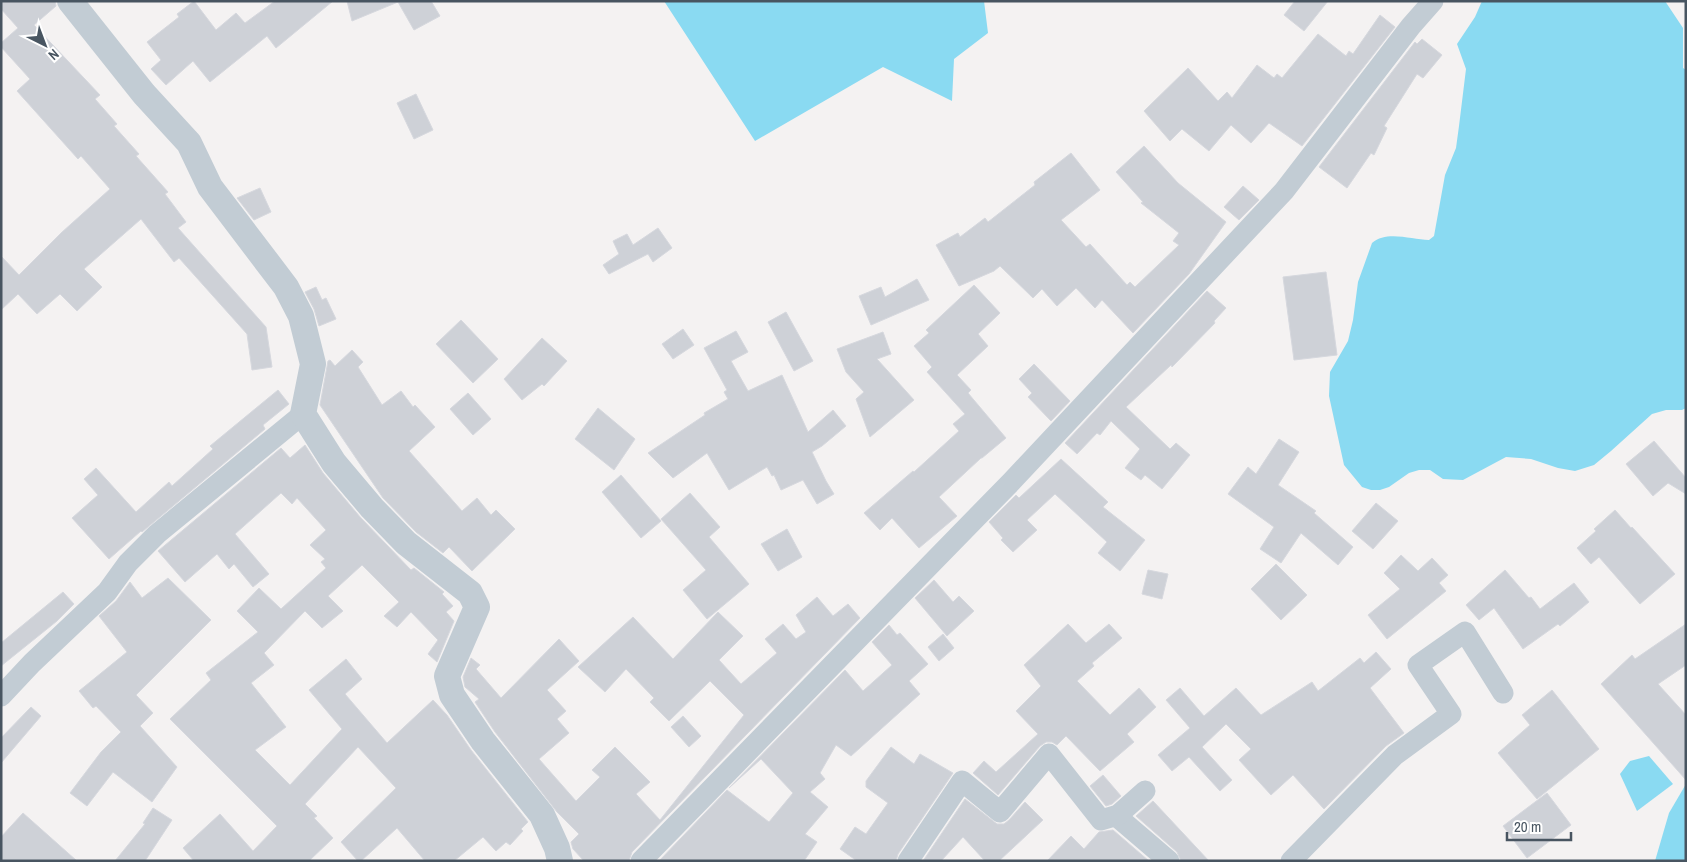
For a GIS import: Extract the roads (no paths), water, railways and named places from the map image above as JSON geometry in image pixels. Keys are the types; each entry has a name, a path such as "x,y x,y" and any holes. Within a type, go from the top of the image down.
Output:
{"street":[{"path":"1,696 32,663 107,592 128,563 157,534 303,414 313,364 301,316 286,287 210,187 189,143 144,94 70,1"},
{"path":"641,861 1012,481 1284,192 1411,26 1433,1"},
{"path":"303,414 334,463 372,508 406,543 470,593 477,607 447,676 452,695 483,741 542,815 557,848 560,861"},
{"path":"1291,861 1395,755 1450,714 1418,665 1465,632 1503,693"},
{"path":"908,861 962,781 1000,812 1049,754 1101,820 1118,815 1145,791"},
{"path":"1118,815 1121,820 1169,861"}],"water":[{"path":"664,1 984,1 988,33 954,59 952,101 883,67 755,141"},
{"path":"1482,1 1665,1 1683,28 1683,68 1686,70 1686,408 1682,410 1666,410 1652,414 1594,465 1575,471 1558,468 1531,459 1506,457 1463,480 1443,479 1430,470 1419,470 1409,473 1389,487 1371,490 1362,487 1344,465 1329,396 1330,372 1348,341 1358,282 1372,243 1378,239 1392,236 1429,240 1434,236 1445,175 1456,148 1466,69 1457,44 1475,17"},
{"path":"1649,756 1673,784 1637,811 1620,774 1630,761"},
{"path":"1686,784 1686,861 1655,861 1669,813"}]}
